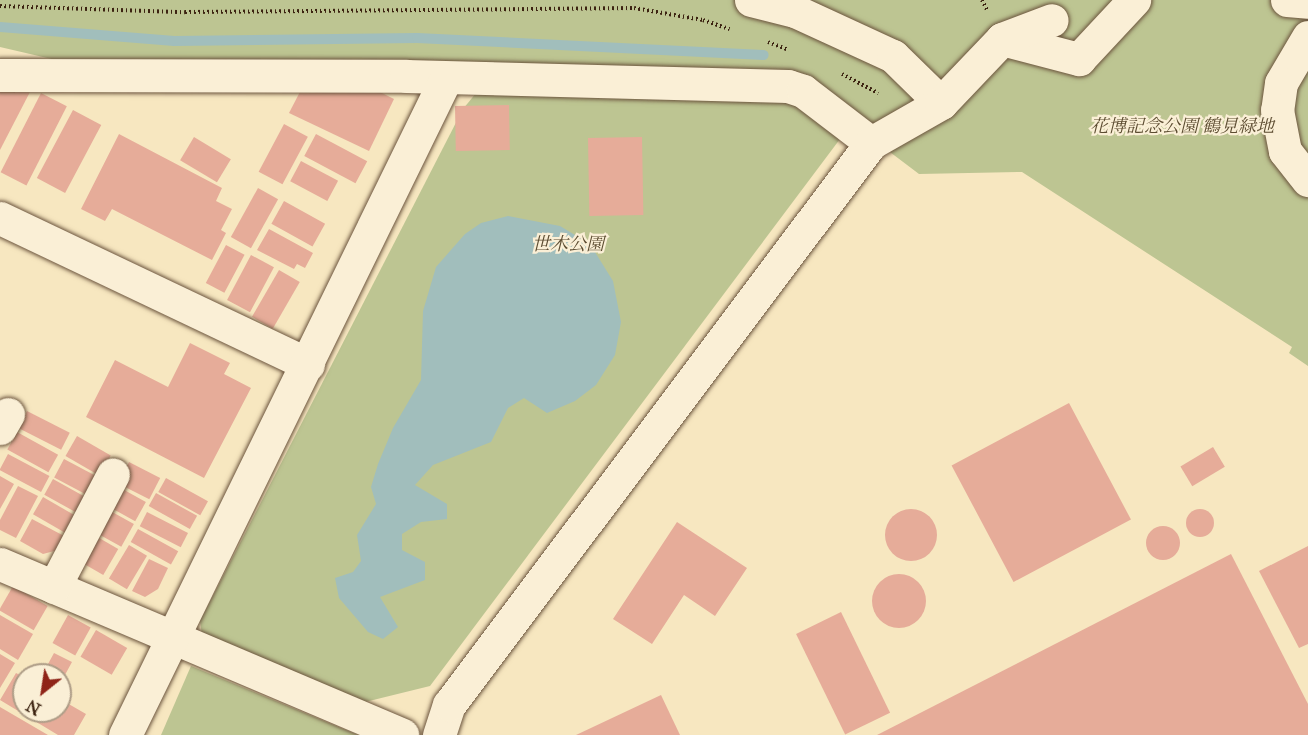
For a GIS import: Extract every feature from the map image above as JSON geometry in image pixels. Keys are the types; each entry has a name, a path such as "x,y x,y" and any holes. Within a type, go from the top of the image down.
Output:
{"street":[{"path":"751,0 795,11 893,56 932,109"},
{"path":"1002,39 1079,59 1134,0"},
{"path":"1287,0 1308,2"},
{"path":"439,735 448,705 871,143 932,109 1002,39 1052,20"},
{"path":"1308,37 1281,83 1277,110 1285,151 1308,180"},
{"path":"0,75 446,78 788,86 803,91 871,143"},
{"path":"125,735 446,78"},
{"path":"0,218 308,364"},
{"path":"54,587 113,474"},
{"path":"3,572 54,587 402,735"}],"path":[{"path":"0,6 185,12 634,8 703,20 734,30"},
{"path":"765,41 796,52"},
{"path":"837,72 932,109"}],"green space":[{"name":"花博記念公園 鶴見緑地","path":"0,0 1308,0 1308,366 1289,353 1292,347 1022,172 919,174 796,81 86,67 0,47"},
{"name":"世木公園","path":"481,87 778,92 846,131 430,686 365,702 202,635 200,621 463,109"},
{"path":"191,666 358,735 161,735"}],"water":[{"path":"508,216 560,226 590,244 613,281 621,322 615,355 596,385 575,401 547,413 524,398 508,408 491,442 433,465 415,485 447,504 447,519 421,522 402,534 402,550 425,562 425,580 380,597 398,627 383,639 368,632 339,598 335,578 353,572 361,561 357,535 376,504 371,487 378,464 393,428 421,380 423,311 436,267 465,234 481,223"}],"building":[{"path":"362,83 394,99 369,151 289,113 303,86"},
{"path":"0,87 31,90 0,150"},
{"path":"41,93 67,106 26,185 1,172"},
{"path":"509,105 510,150 456,151 455,106"},
{"path":"73,110 101,125 65,193 37,178"},
{"path":"284,124 308,137 282,184 259,172"},
{"path":"119,134 222,188 216,201 232,209 221,230 226,233 212,260 112,209 105,221 81,209"},
{"path":"316,134 367,161 355,183 304,156"},
{"path":"194,137 231,159 217,182 180,160"},
{"path":"642,137 643,215 589,216 588,138"},
{"path":"301,161 338,181 327,201 290,181"},
{"path":"258,188 278,199 251,248 231,237"},
{"path":"284,201 325,224 313,247 271,224"},
{"path":"269,229 313,253 305,268 297,264 294,269 257,250"},
{"path":"226,245 245,255 224,293 206,283"},
{"path":"251,255 274,267 250,312 227,300"},
{"path":"279,270 300,282 273,329 252,317"},
{"path":"190,343 230,363 224,374 251,388 204,478 86,417 115,360 168,387"},
{"path":"1069,403 1131,520 1014,582 952,465"},
{"path":"27,411 70,433 61,450 18,428"},
{"path":"17,432 58,455 48,472 7,449"},
{"path":"77,436 111,456 99,475 66,456"},
{"path":"1213,447 1225,467 1192,486 1180,467"},
{"path":"8,454 49,476 41,492 0,470"},
{"path":"64,459 99,478 89,496 54,478"},
{"path":"129,462 160,478 149,499 118,483"},
{"path":"0,476 14,484 0,509"},
{"path":"166,478 208,501 200,515 158,492"},
{"path":"53,479 87,498 78,514 44,495"},
{"path":"18,486 38,496 16,538 0,530 0,520"},
{"path":"117,486 146,502 135,521 106,505"},
{"path":"156,493 197,516 190,529 149,506"},
{"path":"43,497 78,517 68,534 33,514"},
{"path":"105,508 134,524 121,547 92,531"},
{"path":"911,509 921,511 929,517 935,525 937,535 935,545 929,553 921,559 911,561 901,559 893,553 887,545 885,535 887,525 893,517 901,511"},
{"path":"1200,509 1210,513 1214,523 1210,533 1200,537 1190,533 1186,523 1190,513"},
{"path":"147,512 188,533 181,547 140,526"},
{"path":"32,519 66,537 58,550 43,554 20,541"},
{"path":"677,522 747,568 715,616 684,595 652,644 613,619"},
{"path":"1163,526 1175,531 1180,543 1175,555 1163,560 1151,555 1146,543 1151,531"},
{"path":"138,529 178,551 171,564 131,542"},
{"path":"94,535 118,549 103,575 79,561"},
{"path":"129,545 147,556 127,589 109,578"},
{"path":"1308,546 1308,644 1299,648 1259,571"},
{"path":"1231,554 1308,704 1308,735 877,735"},
{"path":"149,559 168,568 158,589 145,597 132,591"},
{"path":"894,574 904,574 914,578 922,586 926,601 922,616 914,624 904,628 894,628 884,624 876,616 872,606 872,596 876,586 884,578"},
{"path":"13,586 48,606 34,630 0,611"},
{"path":"841,612 890,713 845,735 796,634"},
{"path":"0,615 33,634 18,660 0,649"},
{"path":"68,615 91,628 75,656 52,643"},
{"path":"96,630 127,648 112,675 80,657"},
{"path":"54,653 72,662 71,663 49,663"},
{"path":"0,654 15,663 12,663 12,668 0,688"},
{"path":"12,680 12,707 0,700"},
{"path":"661,695 680,735 576,735"},
{"path":"72,706 86,714 74,735 58,735 38,723 72,723"},
{"path":"0,707 12,714 12,723 27,723 48,735 0,735"}],"waterway":[{"path":"0,27 174,41 417,38 764,55"}]}
